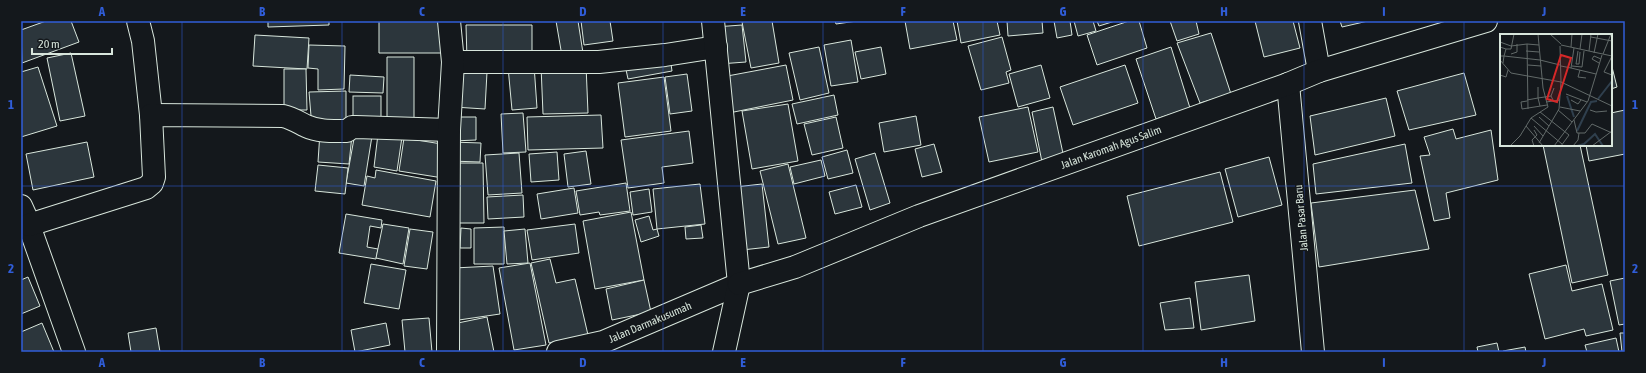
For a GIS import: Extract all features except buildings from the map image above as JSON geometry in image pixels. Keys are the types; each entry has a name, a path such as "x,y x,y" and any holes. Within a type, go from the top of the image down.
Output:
{"street":[{"path":"74,352 25,216 146,188 152,183 154,177 151,115 143,41 138,21"},
{"path":"448,352 450,130 453,62 449,21"},
{"path":"713,21 739,284 724,352"},
{"path":"1310,21 1319,71"},
{"name":"Jalan Karomah Agus Salim","path":"739,284 795,267 919,216 1288,84 1319,71 1486,21"},
{"path":"453,62 599,62 665,55 716,46"},
{"name":"Jalan Pasar Baru","path":"1288,84 1313,352"},
{"path":"151,115 283,116 321,131 347,131 352,127 450,130"},
{"name":"Jalan Darmakusumah","path":"558,352 603,342 739,284"}]}
